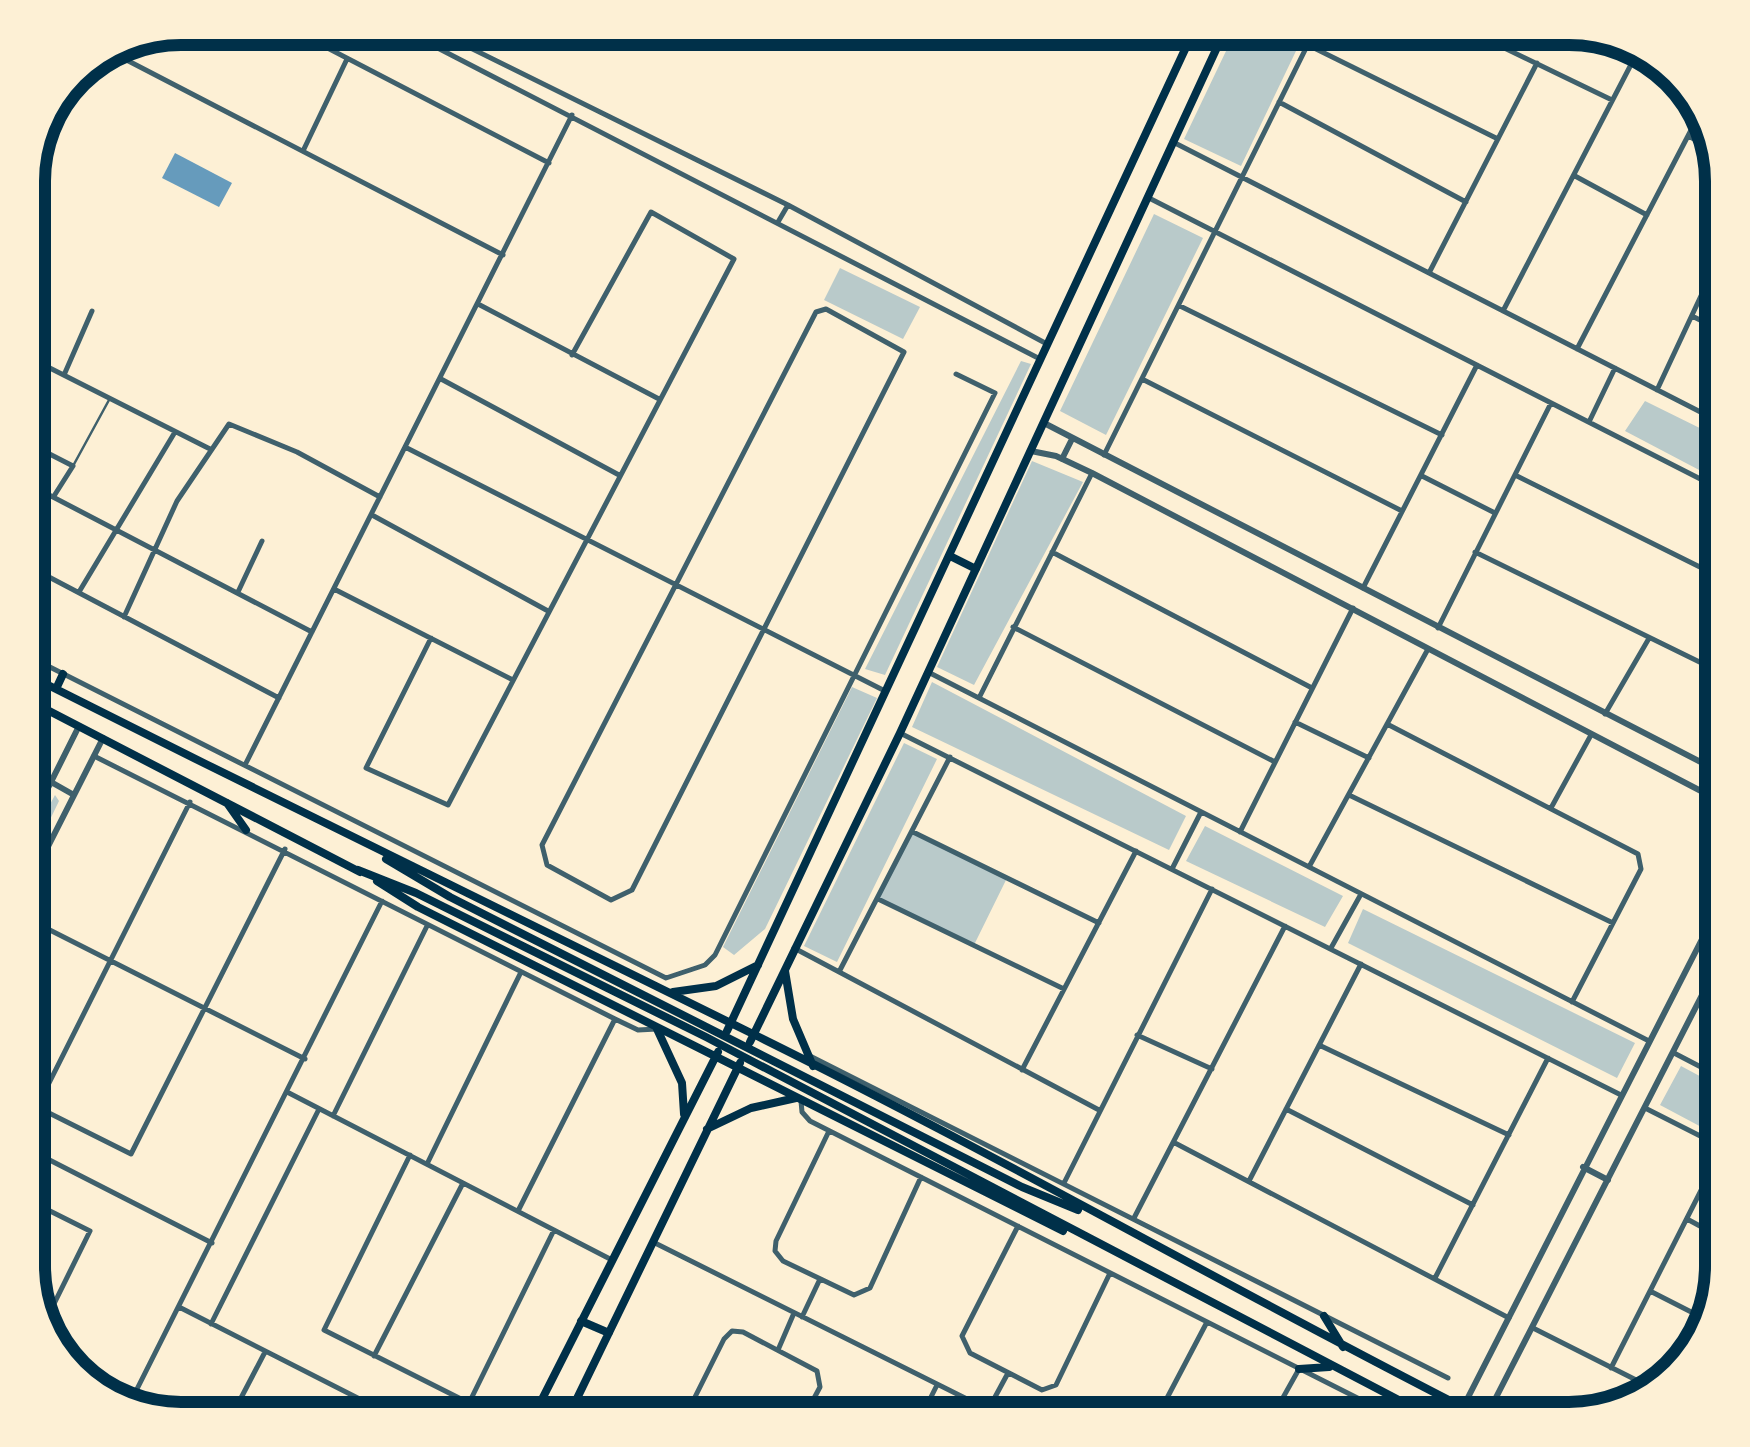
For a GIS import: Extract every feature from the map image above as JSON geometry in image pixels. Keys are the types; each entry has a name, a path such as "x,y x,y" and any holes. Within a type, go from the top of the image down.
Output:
{"main road":[{"path":"729,1027 1187,45"},
{"path":"752,1038 900,732 1218,45"},
{"path":"950,556 976,569"},
{"path":"56,689 63,674"},
{"path":"45,683 361,844 435,875 669,992 729,1027 1059,1192 1098,1218"},
{"path":"45,709 227,804 358,870 445,907 1016,1198 1086,1240 1401,1402"},
{"path":"227,804 246,830"},
{"path":"361,844 450,898 1022,1187 1098,1218 1451,1402"},
{"path":"358,870 418,907 716,1054 1040,1222 1086,1240"},
{"path":"669,992 716,986 758,965"},
{"path":"784,970 793,1019 813,1066"},
{"path":"657,1028 682,1083 684,1117"},
{"path":"541,1402 716,1054"},
{"path":"576,1402 738,1066"},
{"path":"706,1129 751,1108 800,1098"},
{"path":"1324,1316 1343,1347"},
{"path":"581,1320 609,1334"},
{"path":"1299,1368 1337,1368"}],"street":[{"path":"321,45 549,163"},
{"path":"433,45 1041,359"},
{"path":"464,45 788,205 1047,344"},
{"path":"1103,456 1308,45"},
{"path":"1310,45 1498,139"},
{"path":"1499,45 1612,100"},
{"path":"123,59 503,255"},
{"path":"302,152 347,59"},
{"path":"1504,311 1632,61"},
{"path":"1429,273 1537,63"},
{"path":"1279,102 1466,202"},
{"path":"245,766 572,115"},
{"path":"1577,349 1693,126"},
{"path":"1688,136 1699,142"},
{"path":"1173,142 1705,415"},
{"path":"1574,175 1646,215"},
{"path":"1147,197 1705,481"},
{"path":"778,222 788,205"},
{"path":"431,638 366,762 369,772 443,805 452,803 585,538 734,259 650,212 572,355"},
{"path":"1656,390 1705,288"},
{"path":"478,304 659,400"},
{"path":"1178,305 1442,435"},
{"path":"826,310 904,352 763,629 632,890 611,900 547,865 542,846 816,312 826,310"},
{"path":"64,375 92,311"},
{"path":"1692,316 1705,322"},
{"path":"1363,588 1477,365"},
{"path":"45,366 210,450"},
{"path":"1589,422 1615,368"},
{"path":"45,665 666,978 705,964 715,955 995,392 956,374"},
{"path":"440,379 618,475"},
{"path":"1142,379 1402,512"},
{"path":"1438,628 1551,403"},
{"path":"124,617 178,501 222,430 235,422 380,498"},
{"path":"1044,423 1072,441 1705,765"},
{"path":"78,593 175,432"},
{"path":"1062,459 1072,441"},
{"path":"406,448 887,692"},
{"path":"1031,450 1092,473 1705,793"},
{"path":"45,452 73,466 54,497"},
{"path":"979,698 1092,473"},
{"path":"1421,475 1495,513"},
{"path":"1514,475 1705,570"},
{"path":"45,492 312,632"},
{"path":"372,514 548,611"},
{"path":"237,593 262,541"},
{"path":"1052,552 1312,688"},
{"path":"1476,552 1705,665"},
{"path":"45,575 279,698"},
{"path":"334,589 513,680"},
{"path":"1240,832 1353,608"},
{"path":"1014,627 1275,762"},
{"path":"1604,714 1648,640"},
{"path":"1310,868 1429,647"},
{"path":"928,672 1649,1041"},
{"path":"1295,722 1369,758"},
{"path":"1387,724 1638,854 1641,869 1572,1002"},
{"path":"45,794 79,726"},
{"path":"900,732 1622,1095"},
{"path":"1551,808 1593,732"},
{"path":"45,852 103,738"},
{"path":"94,756 285,849 615,1019 638,1030 657,1028"},
{"path":"839,972 950,758"},
{"path":"51,782 74,795"},
{"path":"1349,795 1613,924"},
{"path":"45,1091 112,965 190,802"},
{"path":"1172,869 1201,812"},
{"path":"912,832 1098,923"},
{"path":"45,1110 130,1154 285,849"},
{"path":"1022,1070 1136,851"},
{"path":"1064,1183 1212,889"},
{"path":"1331,949 1361,894"},
{"path":"877,898 1064,989"},
{"path":"134,1394 382,901"},
{"path":"333,1116 428,925"},
{"path":"1134,1218 1285,926"},
{"path":"45,928 304,1060"},
{"path":"1466,1402 1582,1166 1705,933"},
{"path":"794,948 1099,1110"},
{"path":"1249,1181 1360,964"},
{"path":"427,1164 521,972"},
{"path":"1494,1402 1705,991"},
{"path":"518,1211 615,1019"},
{"path":"1137,1036 1212,1069"},
{"path":"1319,1044 1509,1134"},
{"path":"808,1054 1448,1378"},
{"path":"1674,1054 1705,1070"},
{"path":"1434,1278 1548,1058"},
{"path":"288,1093 612,1260"},
{"path":"800,1098 806,1119 1361,1402"},
{"path":"1646,1108 1705,1139"},
{"path":"212,1324 319,1109"},
{"path":"1286,1109 1473,1204"},
{"path":"829,1130 776,1241 775,1251 783,1261 854,1295 870,1288 920,1177"},
{"path":"1174,1142 1509,1318"},
{"path":"410,1155 324,1330 468,1402"},
{"path":"45,1157 212,1243"},
{"path":"1582,1166 1608,1180"},
{"path":"1611,1368 1705,1182"},
{"path":"374,1356 463,1183"},
{"path":"45,1208 90,1231 52,1307"},
{"path":"1686,1219 1705,1229"},
{"path":"1018,1226 962,1336 970,1354 1042,1390 1056,1385 1110,1273"},
{"path":"470,1402 554,1230"},
{"path":"653,1242 972,1402"},
{"path":"802,1317 820,1279"},
{"path":"1650,1291 1696,1314"},
{"path":"179,1307 364,1402"},
{"path":"778,1350 794,1313"},
{"path":"1165,1402 1207,1322"},
{"path":"1533,1328 1639,1382"},
{"path":"693,1402 724,1338 732,1331 743,1332 817,1370 821,1378 811,1402"},
{"path":"239,1402 265,1352"},
{"path":"1281,1402 1299,1368"},
{"path":"992,1402 1008,1373"},
{"path":"929,1402 938,1385"}],"lane":[{"path":"73,466 109,398"}],"shaded area":[{"path":"1229,45 1299,45 1241,166 1184,139"},
{"path":"1154,214 1203,238 1106,435 1060,411"},
{"path":"840,268 920,307 903,339 824,300"},
{"path":"1021,361 1031,364 885,675 865,669"},
{"path":"1645,401 1705,431 1705,473 1625,431"},
{"path":"1032,461 1083,482 974,685 937,667"},
{"path":"932,682 1186,816 1169,850 912,727"},
{"path":"852,687 877,698 765,929 734,955 723,947"},
{"path":"904,743 937,759 837,962 804,946"},
{"path":"55,795 59,801 45,830 45,814"},
{"path":"1205,826 1343,896 1325,927 1186,861"},
{"path":"911,832 1007,878 974,945 877,898"},
{"path":"1363,909 1635,1043 1617,1078 1348,943"},
{"path":"1681,1066 1705,1079 1705,1129 1660,1105"}],"water":[{"path":"175,153 232,183 219,207 162,178"}]}
